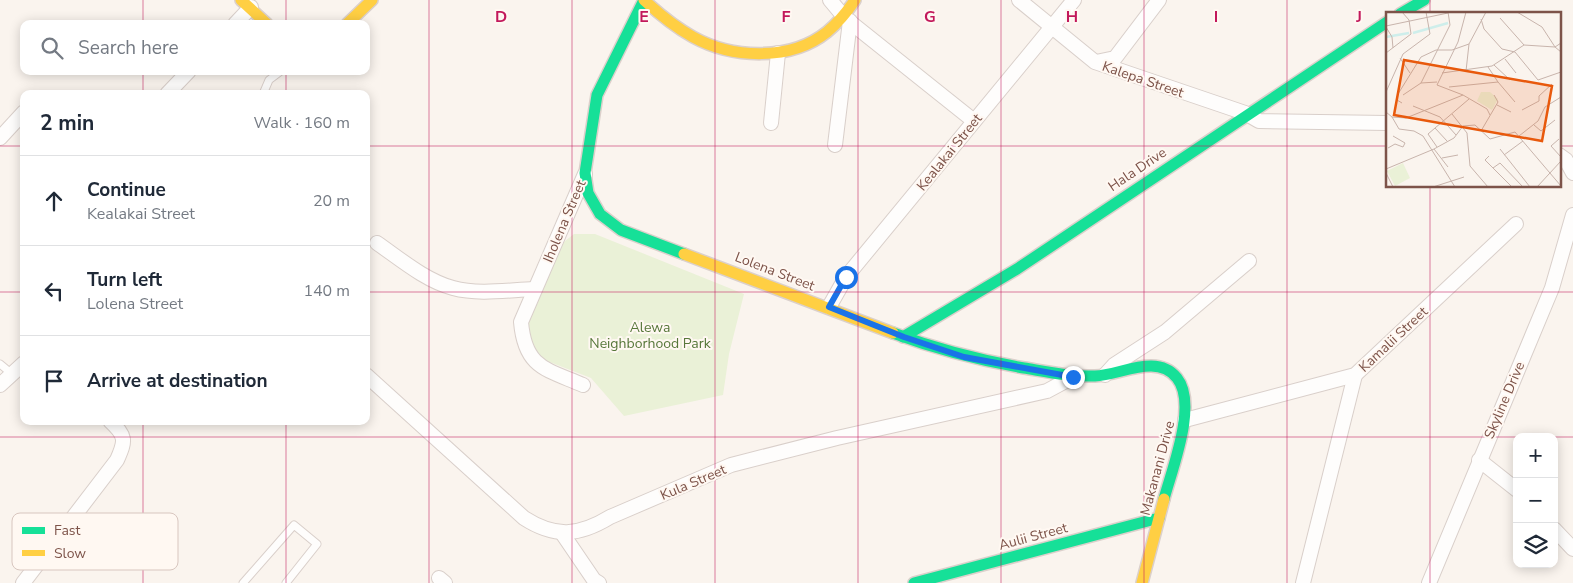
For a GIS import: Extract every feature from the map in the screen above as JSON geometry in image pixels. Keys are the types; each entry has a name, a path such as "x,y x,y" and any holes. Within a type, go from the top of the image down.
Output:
{"street":[{"path":"351,20 372,0"},
{"path":"644,0 671,23 703,42 736,52 778,53 812,42 848,20"},
{"name":"Iholena Street","path":"583,386 537,365 523,342 521,322 585,173 597,95 644,0"},
{"path":"830,0 848,20 974,121"},
{"path":"835,145 848,20 855,0"},
{"name":"Kalepa Street","path":"1019,0 1095,62 1245,113 1259,120 1386,123"},
{"name":"Kealakai Street","path":"829,307 846,277 1074,0"},
{"path":"1095,62 1115,58 1159,0"},
{"path":"1403,12 1424,0"},
{"path":"237,20 246,4 262,20"},
{"name":"Hala Drive","path":"904,337 931,317 1015,271 1245,113 1386,23"},
{"path":"771,123 778,53"},
{"path":"171,90 185,75"},
{"path":"0,138 20,116"},
{"path":"1560,156 1566,160 1573,173"},
{"name":"Lolena Street","path":"585,173 588,193 600,214 621,230 829,307 904,337 964,357 1073,377 1105,376"},
{"name":"Skyline Drive","path":"1429,583 1552,288 1573,215"},
{"name":"Kamalii Street","path":"1185,420 1355,375 1516,224"},
{"path":"377,243 426,276 453,288 483,291 534,289"},
{"path":"1105,376 1114,365 1190,313 1249,261"},
{"name":"Makanani Drive","path":"1105,376 1149,366 1162,366 1169,370 1181,384 1185,396 1185,420 1173,472 1142,583"},
{"path":"0,384 20,367"},
{"path":"1303,583 1355,375"},
{"name":"Kula Street","path":"370,379 524,518 548,531 562,533 592,528 610,517 731,466 836,438 922,421 1047,391 1073,377"},
{"path":"76,513 117,460 124,444 122,432 114,425"},
{"path":"1479,460 1513,487"},
{"name":"Aulii Street","path":"914,583 1159,518"},
{"path":"1558,532 1573,549"},
{"path":"562,533 594,580 599,583"},
{"path":"23,583 33,570"}],"lane":[{"path":"265,90 269,80 276,75"},
{"path":"0,364 12,374"},
{"path":"243,583 294,525 317,544 286,583"}],"green space":[{"name":"Alewa Neighborhood Park","path":"574,234 595,234 744,294 729,354 723,395 624,416 591,378 534,356 523,330 560,245"}],"traffic: fast":[{"path":"644,0 597,95 585,173 588,193 600,214 621,230 684,254"},
{"path":"1403,12 1424,0"},
{"path":"903,337 1017,269 1386,23"},
{"path":"893,333 974,358 1060,374 1095,376 1149,366 1169,371 1177,378 1183,389 1185,404 1181,437 1164,499"},
{"path":"914,583 1159,518"}],"traffic: slow":[{"path":"241,0 263,20"},
{"path":"351,20 372,0"},
{"path":"644,0 661,15 693,37 726,50 762,54 796,48 813,41 827,32 846,13 855,0"},
{"path":"684,254 893,333"},
{"path":"1142,583 1164,499"}],"route":[{"path":"846,277 829,307 904,337 964,357 1003,366 1073,377"}]}
